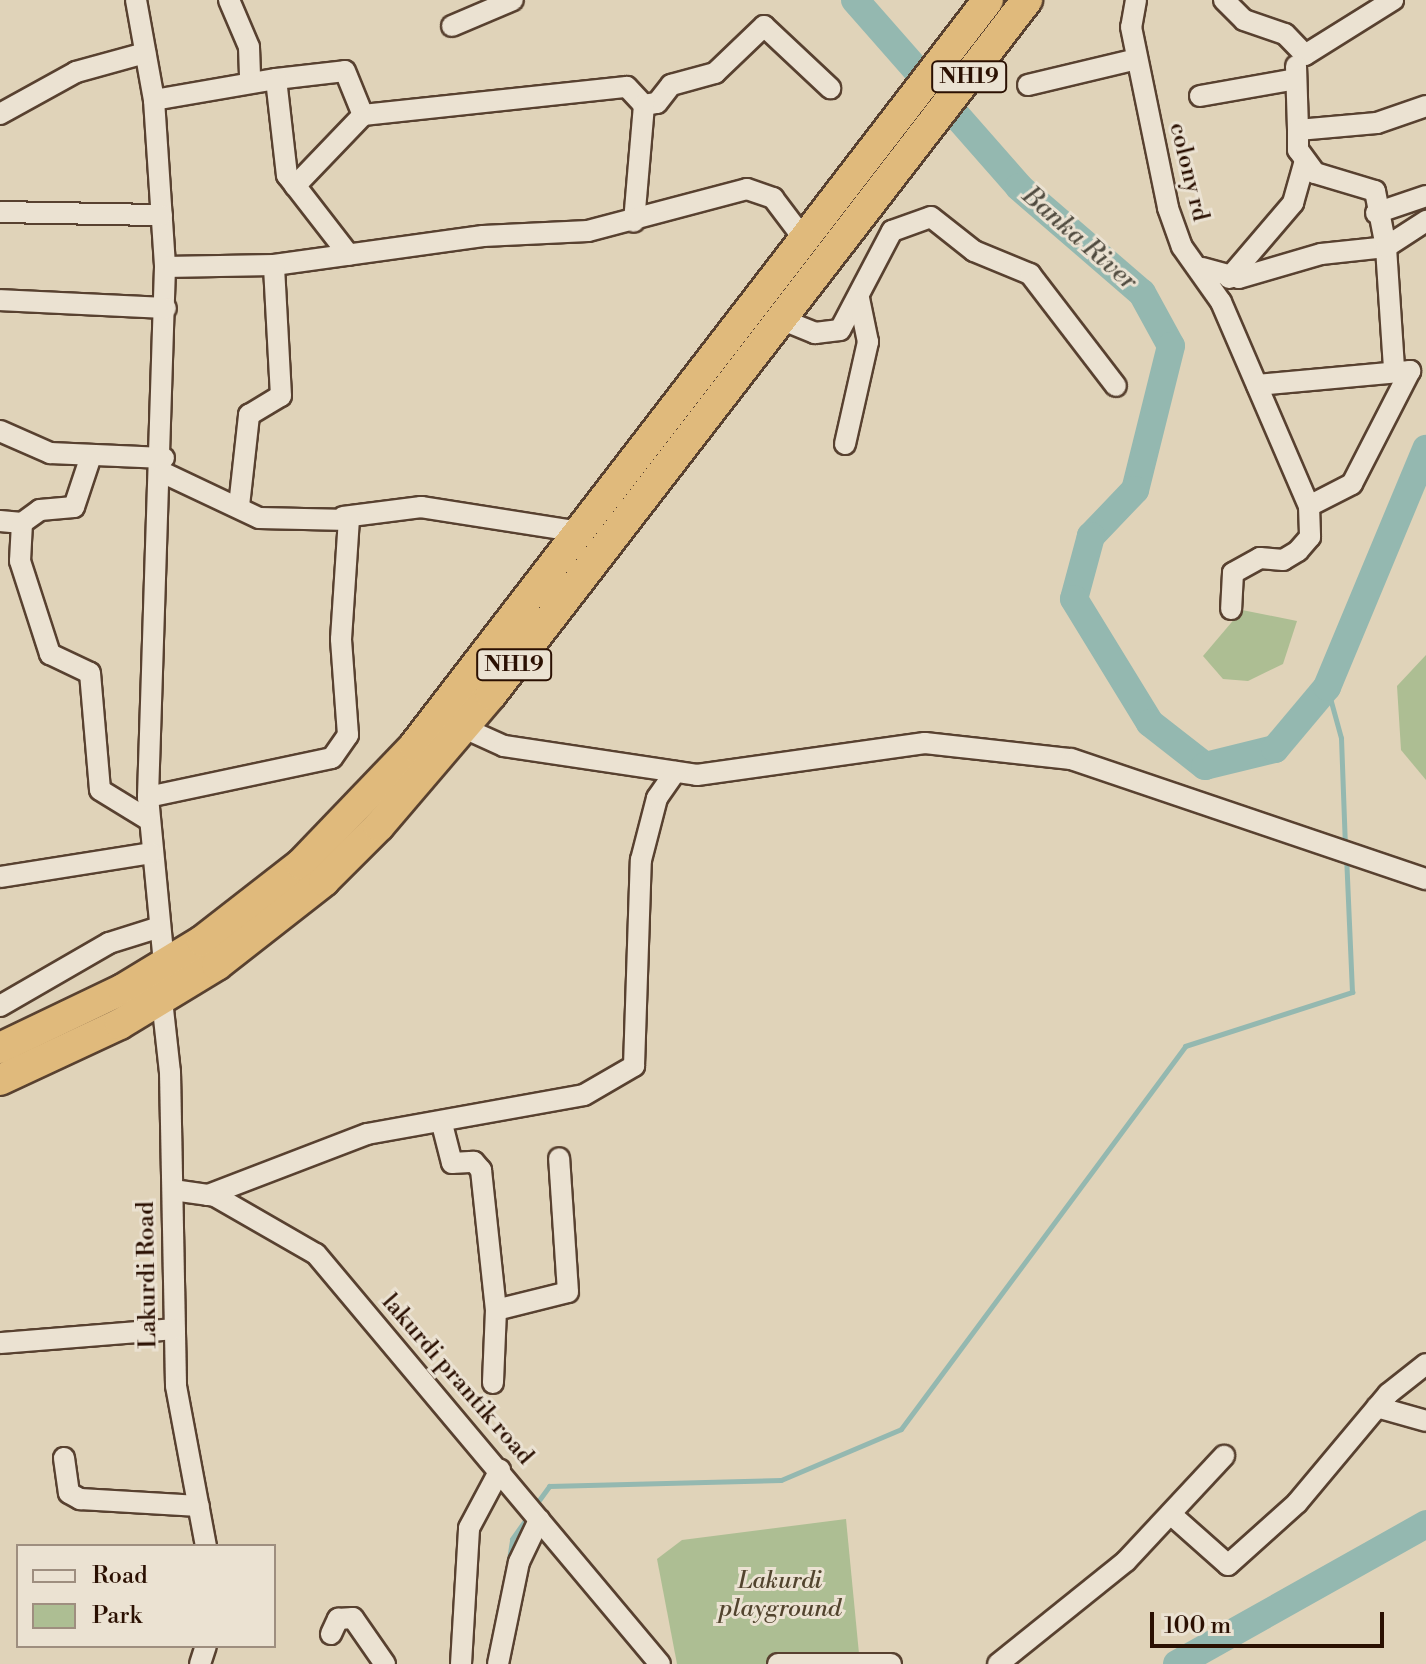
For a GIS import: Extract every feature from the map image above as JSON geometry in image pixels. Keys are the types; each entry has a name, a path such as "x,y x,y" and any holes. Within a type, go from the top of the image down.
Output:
{"highway":[{"name":"NH19","path":"0,1048 164,964 301,864 414,746 988,0"},
{"name":"NH19","path":"0,1080 162,1000 324,881 464,728 925,137 1020,9"}],"street":[{"path":"136,0 154,100 165,267 164,465 148,797 164,964"},
{"path":"229,0 249,47 250,81"},
{"path":"452,26 513,0"},
{"name":"colony rd","path":"1136,0 1131,14 1137,59 1168,208 1182,247 1202,268 1309,506"},
{"path":"1224,0 1244,20 1285,34 1300,52 1315,53 1393,0"},
{"path":"644,105 657,103 671,85 715,73 764,26 830,88"},
{"path":"1229,278 1293,203 1304,164 1298,130 1296,79 1300,52"},
{"path":"0,114 76,72 145,53"},
{"path":"1028,85 1137,59"},
{"path":"154,100 250,81 345,71 363,115"},
{"path":"276,79 283,158 295,186 349,255"},
{"path":"1200,96 1296,79"},
{"path":"295,186 363,115 627,87 644,105 634,222"},
{"path":"1298,130 1367,125 1426,106"},
{"path":"1304,164 1369,185 1386,247 1394,368"},
{"path":"165,267 274,265 634,222 762,190 804,239"},
{"path":"1376,213 1426,196"},
{"path":"0,212 162,215"},
{"path":"783,320 827,334 850,321 892,231 931,217 974,251 1030,274 1116,386"},
{"path":"1202,268 1229,278 1321,254 1386,247 1426,221"},
{"path":"239,506 249,415 281,396 274,265"},
{"path":"845,444 868,342 859,298"},
{"path":"0,300 166,308"},
{"path":"1231,609 1229,578 1260,558 1283,560 1298,551 1310,537 1309,506 1352,484 1370,457 1412,375 1394,368 1257,385"},
{"path":"0,431 35,449 164,465 239,506 285,524 421,507 581,532"},
{"path":"0,521 22,523 40,510 74,507 91,456"},
{"path":"148,797 340,752 350,702 341,639 350,523 343,517"},
{"path":"22,523 20,561 45,643 92,681 100,790 149,820"},
{"path":"464,728 504,746 675,772 746,774 925,743 1071,759 1426,879"},
{"path":"208,1195 367,1134 442,1124 584,1095 634,1066 641,860 657,798 675,772"},
{"path":"0,877 152,853"},
{"path":"0,1006 109,943 160,927"},
{"name":"Lakurdi Road","path":"162,1000 173,1190 176,1386 206,1544"},
{"path":"442,1124 452,1163 474,1162 481,1170 496,1310 493,1383"},
{"path":"496,1310 568,1292 559,1158"},
{"name":"lakurdi prantik road","path":"173,1190 208,1195 261,1217 316,1254 660,1664"},
{"path":"0,1343 174,1329"},
{"path":"1174,1517 1228,1565 1297,1503 1377,1407 1426,1364"},
{"path":"1377,1407 1426,1421"},
{"path":"998,1664 1174,1517 1224,1456"},
{"path":"64,1458 69,1493 80,1499 199,1506"},
{"path":"461,1664 469,1528 500,1470"},
{"path":"498,1664 519,1562 537,1517"},
{"path":"331,1634 338,1619 353,1618 385,1664"},
{"path":"778,1664 891,1664"}],"green space":[{"path":"1242,610 1297,621 1283,664 1248,681 1223,679 1203,656"},
{"path":"1426,655 1426,780 1401,750 1397,686"},
{"name":"Lakurdi playground","path":"846,1519 860,1664 677,1664 657,1559 682,1540"}],"waterway":[{"name":"Banka River","path":"855,0 1019,187 1142,293 1171,346 1135,490 1091,536 1074,599 1150,723 1205,766 1275,749 1327,687 1426,449"},
{"path":"1327,687 1341,738 1345,846"},
{"path":"534,1507 549,1486 781,1480 901,1429 1185,1046 1352,992 1346,856"},
{"path":"507,1572 512,1539 528,1516"},
{"name":"Banka River","path":"1177,1664 1426,1524"}]}
